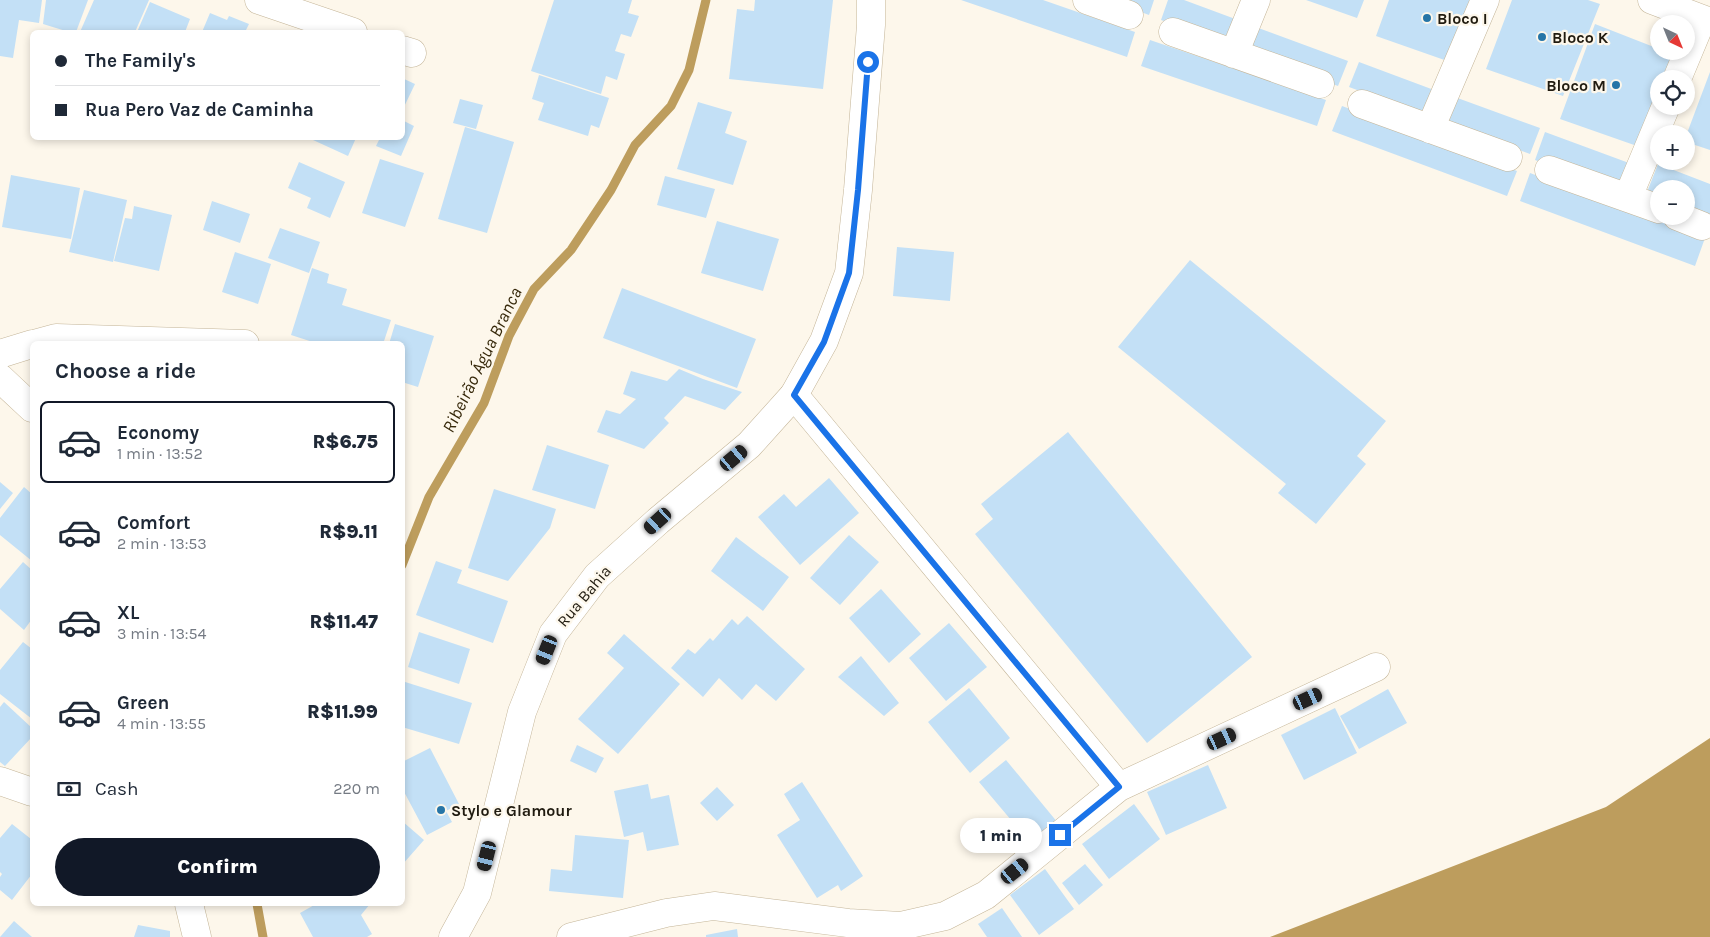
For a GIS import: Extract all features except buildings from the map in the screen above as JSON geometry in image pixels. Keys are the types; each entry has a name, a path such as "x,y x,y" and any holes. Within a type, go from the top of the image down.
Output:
{"street":[{"path":"259,0 347,30"},
{"name":"Rua Bahia","path":"453,937 477,892 522,712 553,634 597,576 658,521 749,445 794,395 824,342 849,273 860,164 871,24 871,0"},
{"path":"1087,0 1129,15"},
{"path":"1234,54 1256,0"},
{"path":"1430,129 1486,0"},
{"path":"1652,0 1706,20 1681,70"},
{"path":"1173,32 1320,84"},
{"path":"1362,104 1508,157"},
{"path":"1628,198 1662,115"},
{"path":"1549,170 1650,206"},
{"path":"1695,223 1702,226"},
{"path":"44,341 56,338 150,341"},
{"path":"0,354 30,345"},
{"path":"0,378 30,406"},
{"path":"794,395 1119,787"},
{"path":"570,937 666,913 714,906 848,923 902,926 945,916 986,895 1119,787 1376,667"},
{"path":"0,781 30,791"},
{"path":"190,906 197,937"}],"shaded area":[{"path":"1710,738 1710,937 1270,937 1606,807"}],"waterway":[{"name":"Ribeirão Água Branca","path":"405,557 429,497 484,403 509,336 534,289 571,250 611,190 635,145 671,106 689,70 706,0"},
{"name":"Ribeirão Água Branca","path":"257,906 263,937"}],"place":[{"name":"Bloco I","path":"1427,18"},
{"name":"Bloco K","path":"1542,37"},
{"name":"Bloco M","path":"1616,85"},
{"name":"Stylo e Glamour","path":"441,810"}],"route":[{"path":"868,62 858,190 849,273 824,342 794,395 1119,787 1060,835"}]}
